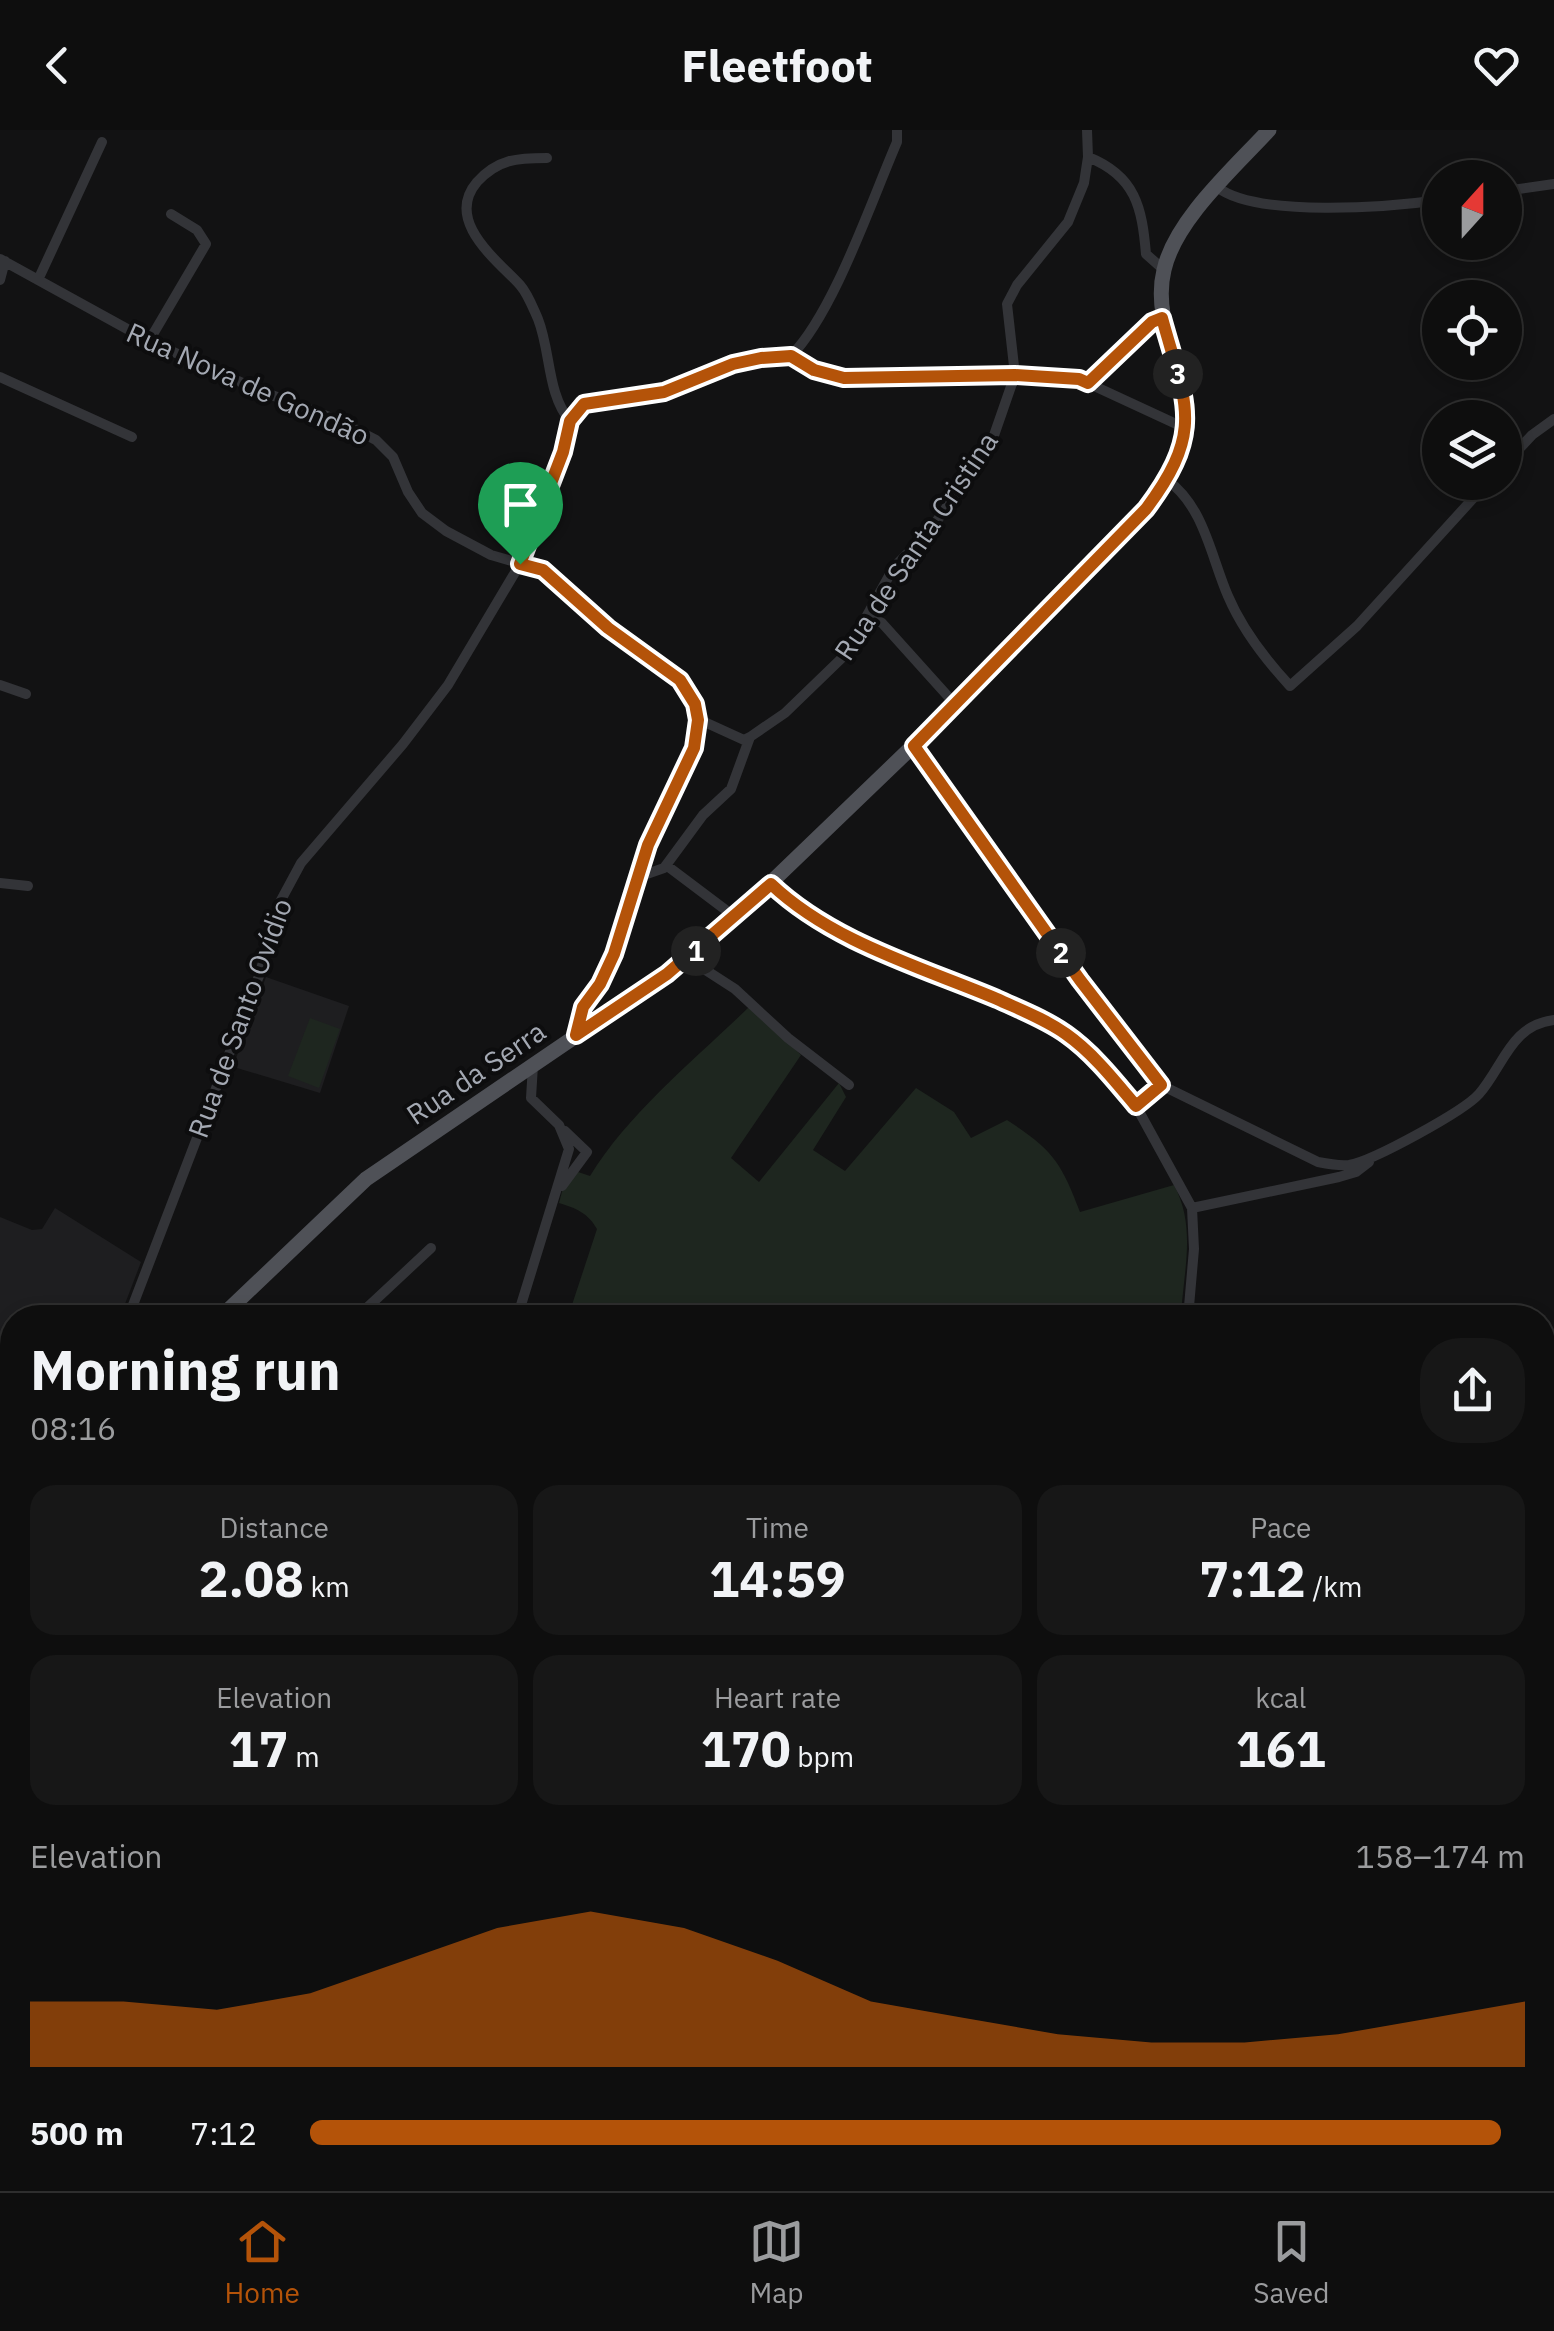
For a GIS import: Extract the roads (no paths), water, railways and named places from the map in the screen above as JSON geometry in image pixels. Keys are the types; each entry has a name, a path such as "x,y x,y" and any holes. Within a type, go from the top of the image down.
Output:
{"main road":[{"name":"Rua da Serra","path":"240,1305 366,1179 687,958 735,917 914,746 1146,509 1168,480 1187,429 1187,407 1162,318 1164,270 1176,242 1217,187 1269,130"}],"street":[{"path":"791,356 806,341 853,246 897,142 897,130"},
{"path":"1015,375 1007,304 1068,222 1084,183 1087,130"},
{"path":"38,280 102,142"},
{"path":"1088,157 1126,182 1142,210 1146,254 1164,270"},
{"path":"547,158 516,158 498,163 473,188 469,217 479,244 524,289 538,321 558,407 570,421 584,404 664,392 733,364 791,356 814,370 844,378 1015,375 1079,379 1187,429"},
{"path":"1522,189 1554,184"},
{"path":"1217,187 1228,196 1273,206 1422,202"},
{"path":"150,341 206,244 197,230 171,214"},
{"path":"0,280 2,260"},
{"name":"Rua Nova de Gondão","path":"2,260 150,341 376,440 393,457 408,492 422,512 476,547 543,570 608,628 680,680 695,704 698,720"},
{"path":"1088,383 1152,322 1162,318"},
{"name":"Rua de Santa Cristina","path":"750,737 785,713 845,655 894,568 929,532 991,444 1015,375"},
{"path":"0,377 132,437"},
{"path":"1522,446 1554,419"},
{"name":"Rua de Santo Ovídio","path":"133,1305 258,976 287,889 301,863 448,685 520,564 563,452 570,421"},
{"path":"1168,480 1185,492 1228,598 1264,657 1290,686 1357,626 1472,500"},
{"path":"868,616 882,622 954,703"},
{"path":"0,684 26,694"},
{"path":"576,1035 583,1007 600,984 614,954 648,845 694,748 698,720 728,735 744,740 750,737"},
{"path":"641,876 666,866 703,815 731,789 750,737"},
{"path":"914,746 1080,980 1161,1085 1318,1162 1346,1166 1373,1158"},
{"path":"666,866 735,917"},
{"path":"0,883 28,886"},
{"path":"771,884 796,908 884,953 1038,1017 1088,1052 1136,1106 1192,1208 1194,1249 1189,1305"},
{"path":"687,958 735,989 788,1038 849,1085"},
{"path":"1192,1208 1356,1172 1476,1098 1517,1035 1530,1026 1554,1020"},
{"path":"533,1064 531,1098 587,1152 558,1190"},
{"path":"1136,1106 1161,1085"},
{"path":"521,1305 569,1149 559,1124"},
{"path":"370,1305 430,1248"}]}
